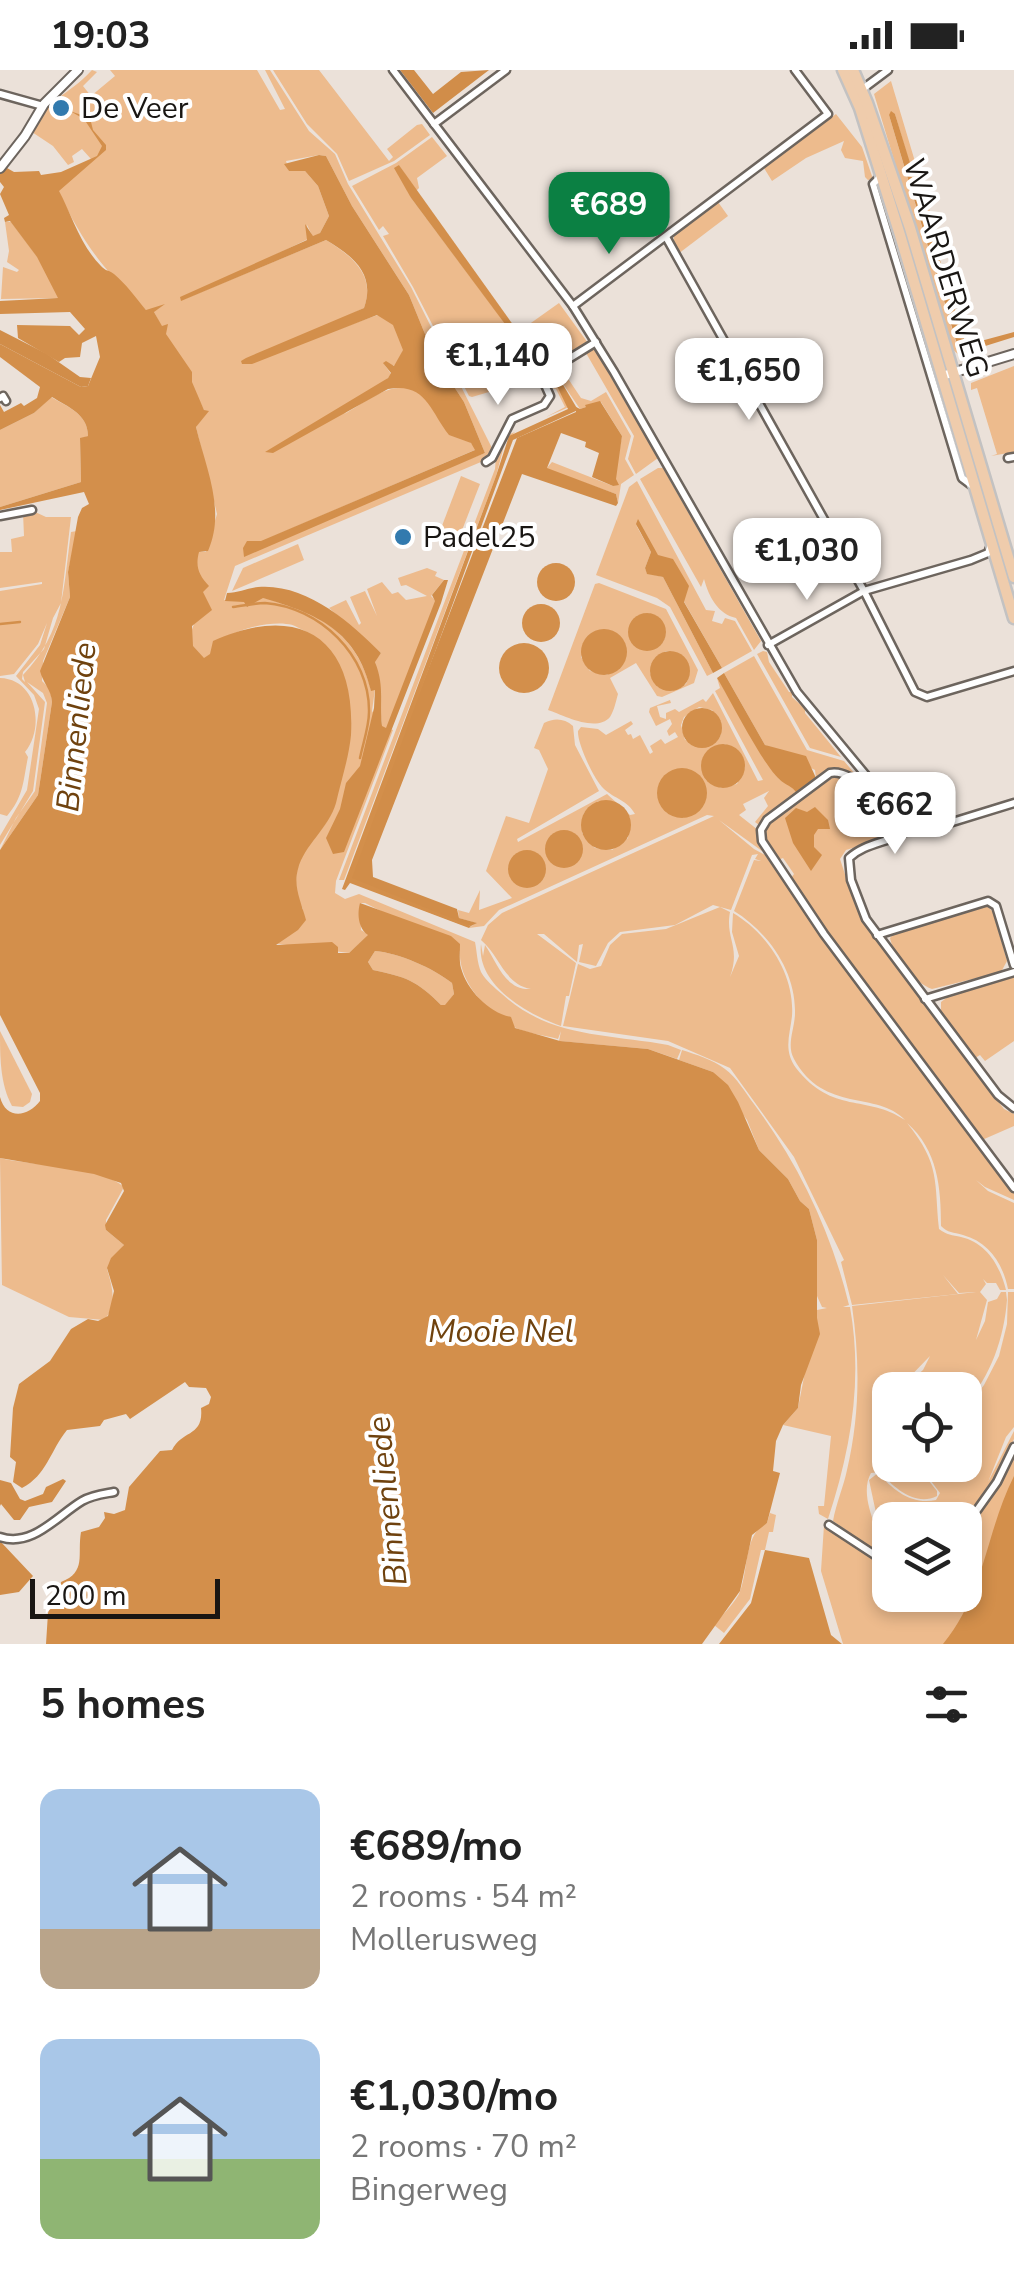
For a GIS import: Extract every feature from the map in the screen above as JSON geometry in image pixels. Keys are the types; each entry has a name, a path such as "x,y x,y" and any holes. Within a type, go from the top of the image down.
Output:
{"main road":[{"name":"WAARDERWEG","path":"843,70 858,92 910,228 976,489 1014,618"},
{"name":"WAARDERWEG","path":"853,70 882,176 1014,577"}],"street":[{"path":"2,165 43,106 78,70"},
{"path":"393,70 573,306 768,646 797,692 874,785 914,826 929,829 1014,803"},
{"path":"434,124 506,70"},
{"path":"573,306 828,114 794,70"},
{"path":"858,92 888,70"},
{"path":"0,94 43,106"},
{"name":"WAARDERWEG","path":"882,176 873,184 962,478 976,489"},
{"path":"666,237 920,696 1014,672"},
{"path":"486,462 492,458 512,419 544,405 550,396 541,376 596,342"},
{"path":"947,374 1014,354"},
{"path":"0,516 32,510"},
{"path":"768,646 864,592 972,560 988,553 992,544"},
{"path":"874,785 859,784 840,772 830,773 764,822 762,842 824,934 1014,1188"},
{"path":"914,826 849,858 848,870 856,898 877,935 998,1095 1014,1108"},
{"path":"877,935 992,902 996,906 1014,969 926,999"},
{"path":"982,1504 1014,1447"},
{"path":"0,1537 9,1540 28,1536 56,1522 80,1502 114,1492"},
{"path":"829,1525 872,1553"}],"shaded area":[{"path":"92,70 97,72 83,86 91,96 115,76 110,70 257,70 280,110 285,109 265,70 270,70 309,131 335,154 348,184 411,287 492,448 488,459 235,566 224,600 272,600 316,617 341,635 359,659 371,690 375,689 372,711 382,726 375,661 381,653 329,608 346,600 359,625 350,597 365,591 377,616 367,589 382,582 392,594 398,592 406,600 427,596 401,586 398,578 427,568 444,580 431,596 436,601 387,728 393,730 336,881 335,893 345,899 359,894 475,942 485,978 539,1019 580,1032 668,1045 681,1050 677,1059 648,1049 559,1041 561,1031 558,1039 512,1026 493,1012 469,984 460,951 365,903 360,903 361,930 369,935 349,953 272,943 303,909 297,890 299,864 335,804 349,722 345,680 324,645 289,624 239,631 205,659 192,651 190,635 202,602 196,574 197,552 206,552 217,514 196,427 204,410 154,312 146,310 106,268 58,191 91,159 82,149 68,165 53,146 32,132 52,104","holes":["326,156 352,206 409,295 434,356 464,402 485,453 267,539 477,449 420,392 410,388 390,389 344,414 388,378 391,374 384,364 396,366 405,346 392,320 378,315 248,363 364,308 364,276 353,260 326,240 182,300 308,239 307,225 313,237 320,233 329,216 318,186 305,171 289,171 286,161"]},
{"path":"273,70 319,70 389,161 393,157 387,149 417,125 422,124 430,135 394,161 349,181 337,154 307,124"},
{"path":"400,70 414,70 433,94 461,72 489,70 433,113"},
{"path":"891,81 936,232 930,233 895,114 889,115 960,356 951,348 874,94"},
{"path":"836,114 862,147 873,179 865,177 863,161 845,158 841,150 844,141 806,158 772,181 764,168"},
{"path":"432,137 447,156 417,178 416,191 399,165 411,198 514,335 559,303 588,343 533,379 472,397 383,236 389,234 383,226 379,230 352,186 396,163"},
{"path":"718,202 728,216 678,254 674,236"},
{"path":"5,222 11,222 39,259 59,298 1,299 3,267 19,270 7,262"},
{"path":"0,330 47,354 80,377 91,378 88,386 81,387 0,344"},
{"path":"594,348 658,458 636,474 628,459 634,436 586,353"},
{"path":"491,349 500,359 512,350 532,368 532,377 518,382 510,370 504,369 490,378 475,380 470,368"},
{"path":"1014,366 1014,452 991,456 997,454 977,388 971,390 971,383"},
{"path":"561,368 581,398 591,401 606,392 631,436 625,459 634,475 621,484 618,503 616,494 546,469 552,462 613,486 622,436 601,402 580,409 559,378 556,384 569,407 546,417 565,407 556,389 548,387 548,375"},
{"path":"51,397 85,422 88,436 80,439 81,482 0,507 0,430 34,413"},
{"path":"600,401 622,436 616,479 619,485 592,477 599,453 585,447 586,442 561,433 547,468 616,494 618,503 616,506 522,474 372,860 373,877 457,909 459,918 477,923 460,924 347,881 517,438 576,412 576,407"},
{"path":"515,432 505,442 496,476 344,880 339,880 495,469 496,457 507,435"},
{"path":"663,468 761,641 754,650 736,618 715,604 704,579 701,587 640,479"},
{"path":"461,476 480,484 459,538 440,531"},
{"path":"637,481 706,610 715,611 712,621 735,621 752,651 722,668 636,525 651,552 647,573 663,577 713,673 707,676 670,607 657,598 596,575 629,487"},
{"path":"33,511 46,517 71,517 61,601 71,532 77,531 68,572 70,597 43,661 42,681 50,689 52,702 38,795 0,850 14,822 0,845 0,836 27,790 39,709 34,695 16,676 40,645 47,623 38,644 14,674 0,676 0,591 42,582 0,588 0,552 12,552 11,539 24,536 23,513","holes":["61,603 55,625 45,645 53,618","27,682 43,693 47,703 35,791 20,813 33,791 45,702"]},
{"path":"638,519 658,555 673,559 689,586 684,602 722,668 713,673 663,577 647,574 645,568 651,552 636,524"},
{"path":"298,544 304,560 232,591 243,568"},
{"path":"448,580 441,603 344,852 333,854 326,838 340,809 346,783 360,766 375,690 371,691 356,653 332,628 301,611 263,598 247,607 244,602 225,601 227,593 258,587 293,591 326,607 355,629 381,653 375,662 381,687 382,726 386,728 435,601 432,595"},
{"path":"595,584 666,609 698,670 694,683 662,697 657,696 636,663 610,678 618,694 610,717 604,721 579,721 548,710","holes":["649,613 659,619 666,634 659,646 643,649 633,644 629,634 634,620","601,630 617,634 626,649 623,665 607,675 590,671 581,657 591,633","666,651 683,657 689,666 686,684 672,691 658,687 650,673 654,659"]},
{"path":"763,651 792,697 841,757 810,748 757,654"},
{"path":"754,656 807,750 844,761 861,781 837,769 816,778 815,770 765,745 724,673"},
{"path":"724,673 765,745 806,756 816,778 797,794 772,771 756,746 717,678"},
{"path":"0,678 13,680 22,687 34,706 36,718 25,752 28,757 22,788 7,816 0,814"},
{"path":"717,678 779,779 797,794 759,825 755,822 768,806 764,798 769,791 743,804 746,810 739,815 758,830 762,851 719,820 765,855 1014,1193 1014,1200 976,1180 988,1191 1014,1203 1014,1289 1008,1289 1003,1271 987,1249 972,1238 941,1226 936,1170 925,1145 907,1123 931,1163 939,1229 978,1244 996,1264 1006,1290 983,1279 986,1284 980,1292 987,1300 976,1340 988,1302 997,1299 1001,1292 1006,1292 1007,1300 995,1356 982,1382 982,1372 921,1372 930,1356 914,1372 872,1372 872,1473 867,1498 872,1516 872,1548 833,1521 847,1470 856,1408 852,1306 976,1292 959,1293 943,1275 958,1294 852,1305 841,1262 844,1260 794,1157 730,1068 668,1041 563,1026 578,964 590,969 601,966 610,945 622,934 666,929 720,907 730,912 734,958 730,977 739,956 732,932 733,913 767,943 784,970 792,1000 788,1049 796,1068 823,1092 891,1112 905,1120 893,1111 880,1106 820,1088 794,1059 791,1048 795,1013 791,982 769,941 734,911 754,860 761,861 755,859 758,854 752,855 731,910 713,905 675,925 620,932 608,943 596,966 579,962 583,944 579,945 577,962 544,934 537,934 576,963 561,1026 519,1006 495,985 482,959 481,944 483,956 485,945 508,980 531,989 508,976 487,946 481,940 488,925 502,913 714,816 707,815 499,910 484,926 469,928 476,923 459,918 458,910 469,913 480,890 479,910 512,898 486,871 506,816 529,823 548,769 539,750 534,748 544,723 559,720 573,726 575,745 599,791 517,839 518,842 607,794 617,803 598,801 584,813 582,833 595,848 612,850 628,838 630,818 618,804 630,815 635,814 600,784 583,752 578,731 581,727 598,729 606,735 631,721 633,724 625,730 633,739 640,735 650,754 650,746 661,739 665,744 678,737 675,732 669,736 670,719 656,726 649,712 650,708 670,700 671,703 657,706 660,717 666,719 666,713 675,709 679,712 703,699 706,702 713,693 758,781 763,780 715,691 720,688","holes":["699,707 712,710 721,722 721,735 715,743 685,740 681,725 684,717","725,744 739,752 745,767 737,784 721,788 706,780 701,764 710,749","679,769 690,770 684,818 667,813 658,796 664,777"]},
{"path":"835,776 871,792 901,819 900,828 885,838 846,850 840,859 866,926 1004,1109 1014,1114 1014,1126 982,1140 821,923 791,878 794,874 783,858 778,860 769,845 766,831 771,820"},
{"path":"815,807 828,820 830,829 818,829 814,835 814,847 822,855 811,871 793,843 785,818 796,808 807,812"},
{"path":"987,906 993,912 1007,961 1001,972 932,989 912,975 896,953 890,938 895,932"},
{"path":"375,951 405,958 435,972 452,983 454,994 445,1006 441,1005 410,981 373,970 368,962"},
{"path":"1014,976 1014,1041 985,1061 980,1055 975,1058 941,1012 941,1002"},
{"path":"0,1031 32,1094 23,1107 12,1106 5,1089"},
{"path":"682,1050 710,1060 741,1085 799,1175 842,1278 849,1305 843,1307 850,1307 854,1334 855,1388 843,1467 828,1519 819,1514 818,1506 824,1506 831,1436 783,1425 798,1408 817,1310 827,1308 822,1307 817,1296 817,1240 809,1209 788,1179 759,1150 747,1120 713,1072 679,1060"},
{"path":"0,1158 83,1171 124,1187 106,1220 106,1230 124,1245 107,1269 112,1302 104,1320 69,1317 2,1285"},
{"path":"1008,1292 1014,1292 1014,1427 988,1482 1014,1431 1014,1439 980,1502 874,1502 869,1480 886,1482 904,1495 927,1501 936,1500 940,1493 932,1482 982,1482 982,1388 999,1356 1007,1324"},
{"path":"1014,1456 1014,1478 982,1582 982,1510"},
{"path":"63,1479 66,1481 52,1502 29,1507 20,1520 14,1520 0,1506 0,1480 11,1483 25,1501"},
{"path":"891,1482 930,1482 937,1496 921,1499"},
{"path":"770,1513 776,1515 773,1532 769,1532 765,1550 761,1550 750,1599 724,1633 714,1625 739,1594 750,1544"},
{"path":"824,1525 872,1557 872,1612 969,1612 946,1644 843,1644 821,1571"},
{"path":"0,1541 33,1576 19,1592 0,1595"}],"water":[{"name":"Mooie Nel","path":"70,111 90,118 106,150 59,191 82,239 101,266 118,278 146,310 165,304 154,312 162,326 168,324 166,334 192,372 192,382 204,410 209,411 196,427 213,489 215,520 208,551 199,552 197,562 209,586 203,592 212,610 192,626 193,646 204,658 210,654 213,641 244,630 272,625 296,628 316,637 332,652 344,673 351,735 345,769 333,812 298,869 297,888 306,920 276,945 332,942 338,953 349,953 368,935 359,920 360,903 451,936 460,944 460,965 468,984 487,1006 511,1017 515,1028 560,1041 648,1049 713,1072 728,1085 759,1150 788,1179 809,1209 817,1240 820,1334 801,1385 798,1408 783,1425 776,1441 773,1471 780,1473 767,1523 752,1535 740,1591 702,1644 46,1644 54,1593 60,1593 61,1582 78,1568 81,1532 99,1527 104,1512 125,1510 129,1487 160,1451 172,1450 196,1429 201,1408 209,1404 211,1397 206,1388 189,1387 185,1382 130,1419 126,1414 104,1420 100,1426 67,1430 30,1483 22,1488 13,1482 13,1408 19,1384 50,1361 71,1329 88,1319 98,1321 108,1316 114,1291 107,1268 124,1245 105,1225 124,1191 121,1183 94,1174 0,1158 0,1097 7,1110 18,1114 35,1106 40,1093 0,1015 0,850 38,795 52,702 40,671 70,597 68,572 78,517 89,504 84,492 0,510 81,482 80,438 88,436 81,417 52,397 34,413 0,430 0,405 4,412 21,403 24,406 37,398 40,387 0,357 0,344 81,387 88,386 100,357 96,336 82,343 80,357 59,362 18,338 17,325 70,326 79,335 85,329 70,312 0,314 0,301 58,298 37,257 10,221 5,222 9,215 0,194 4,187 0,182 0,164 14,172 39,171 41,175 61,172 97,156 102,146 84,119","holes":["375,951 435,972 452,983 454,994 441,1005 410,981 373,970 368,962"]},
{"path":"891,111 966,345 1014,332 1014,337 959,351 889,115"},
{"path":"326,156 352,206 409,295 434,356 464,402 485,453 244,557 247,541 261,541 475,450 471,443 449,435 419,394 401,388 388,389 273,453 265,452 388,378 391,373 383,363 394,366 403,350 393,325 377,315 252,364 242,364 246,358 364,308 367,285 360,267 326,240 181,301 180,297 307,240 305,224 313,236 320,233 329,216 318,186 305,171 289,171 284,164"},
{"path":"399,165 541,364 537,367 411,198 394,168"},
{"path":"555,376 578,410 513,440 352,878 469,928 350,883 342,889 509,436 568,409 551,380"},
{"path":"556,563 570,568 575,582 570,596 556,601 542,596 537,582 542,568"},
{"path":"541,604 555,609 560,623 555,637 541,642 527,637 522,623 527,609"},
{"path":"647,613 660,619 666,632 660,645 647,651 634,645 628,632 634,619"},
{"path":"604,629 620,636 627,652 620,668 604,675 588,668 581,652 588,636"},
{"path":"524,643 542,650 549,668 542,686 524,693 506,686 499,668 506,650"},
{"path":"670,651 684,657 690,671 684,685 670,691 656,685 650,671 656,657"},
{"path":"702,708 716,714 722,728 716,742 702,748 688,742 682,728 688,714"},
{"path":"723,744 739,750 745,766 739,782 723,788 707,782 701,766 707,750"},
{"path":"682,768 699,776 707,793 699,810 682,818 665,810 657,793 665,776"},
{"path":"606,800 624,807 631,825 624,843 606,850 588,843 581,825 588,807"},
{"path":"564,830 577,836 583,849 577,862 564,868 551,862 545,849 551,836"},
{"path":"527,850 541,855 546,869 541,883 527,888 513,883 508,869 513,855"},
{"path":"1014,1476 1014,1644 943,1644 964,1612 982,1612 982,1566"},
{"path":"765,1550 809,1558 831,1635 842,1644 719,1644 751,1603"}],"waterway":[{"path":"233,607 265,603 285,606 322,624 338,638 361,671 367,691 369,718 360,758"},
{"path":"0,624 20,622"}],"place":[{"name":"De Veer","path":"61,108"},
{"name":"Padel25","path":"403,537"}],"water label":[{"name":"Binnenliede","path":"76,727"},
{"name":"Binnenliede","path":"387,1501"}]}
